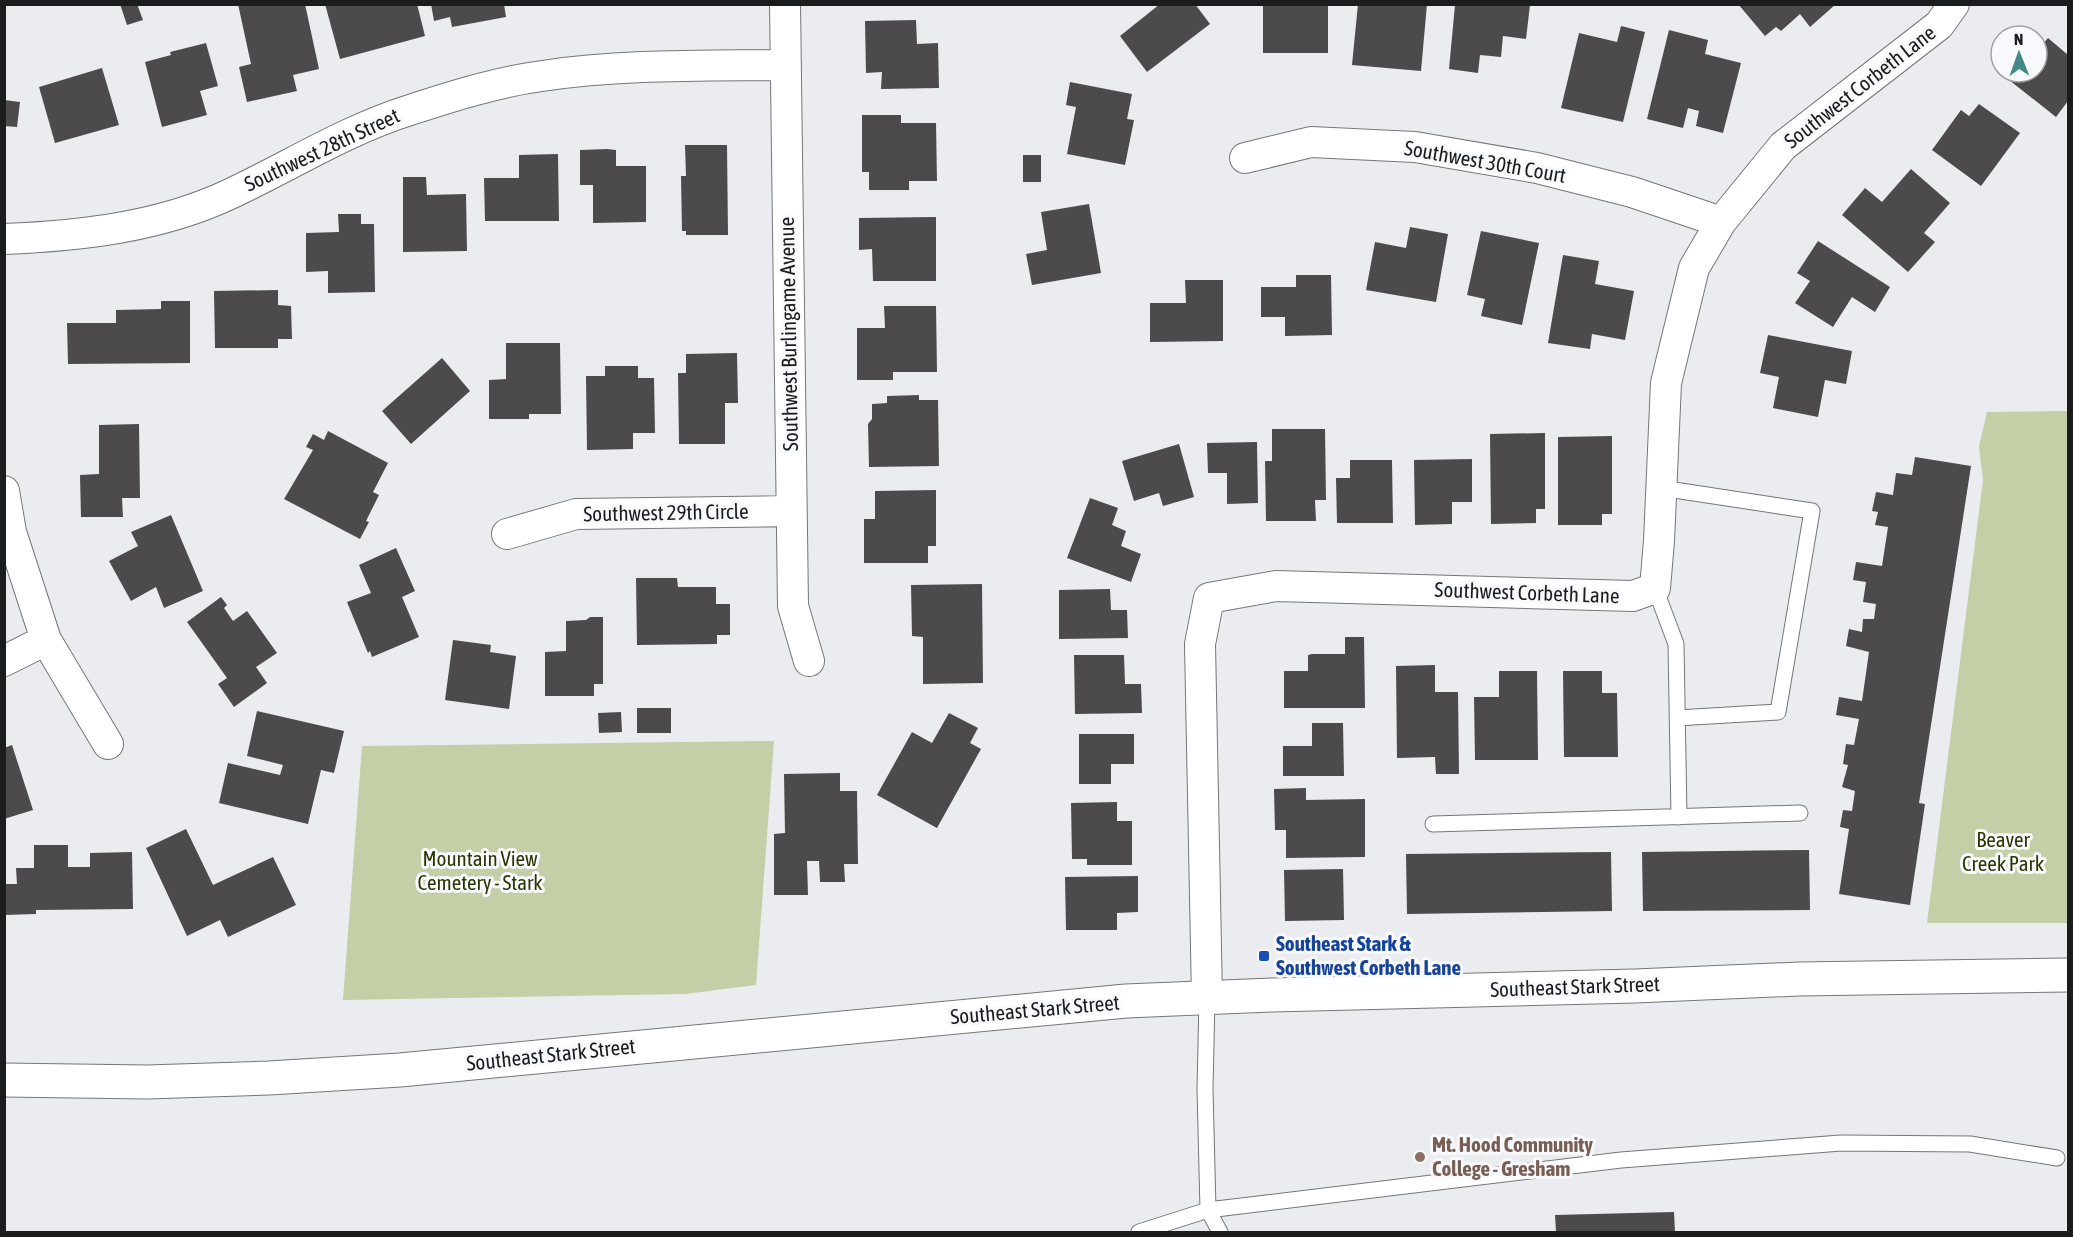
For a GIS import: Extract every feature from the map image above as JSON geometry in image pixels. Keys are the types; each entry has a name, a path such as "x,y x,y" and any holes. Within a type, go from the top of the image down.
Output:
{"main road":[{"name":"Southeast Stark Street","path":"4,1080 147,1082 400,1070 1126,1001 1799,979 2068,975"}],"street":[{"name":"Southwest Burlingame Avenue","path":"785,4 793,606 809,661"},
{"name":"Southwest Corbeth Lane","path":"1207,998 1200,644 1209,598 1276,586 1633,596 1654,588 1666,383 1694,268 1721,222 1783,146 1939,25 1954,4"},
{"name":"Southwest 28th Street","path":"4,239 57,237 124,227 174,214 228,195 345,136 407,111 470,91 540,76 590,70 786,65"},
{"name":"Southwest 30th Court","path":"1245,158 1311,142 1414,147 1537,168 1632,192 1721,222"},
{"path":"4,491 11,532 46,640 108,744"},
{"name":"Southwest 29th Circle","path":"507,534 576,514 791,511"},
{"path":"4,661 46,640"}],"lane":[{"path":"1661,488 1812,511 1778,712 1677,718"},
{"path":"1654,588 1676,644 1679,817"},
{"path":"1433,824 1800,813"},
{"path":"1207,998 1205,1089 1208,1210 1220,1233"},
{"path":"1139,1233 1208,1210 1621,1160 1840,1143 1970,1144 2057,1158"}],"green space":[{"name":"Beaver Creek Park","path":"2068,411 2068,923 1927,923 1983,480 1979,446 1987,412"},
{"name":"Mountain View Cemetery - Stark","path":"774,741 756,985 685,994 343,1000 362,746"}],"building":[{"path":"120,4 137,4 143,20 127,25"},
{"path":"238,4 305,4 319,69 293,75 297,91 247,102 239,67 251,64"},
{"path":"325,4 417,4 425,36 340,59"},
{"path":"431,4 504,4 506,17 452,27 450,17 434,21"},
{"path":"1160,4 1195,4 1210,24 1147,72 1120,36"},
{"path":"1263,4 1328,4 1328,53 1263,53"},
{"path":"1358,4 1427,4 1421,71 1352,65"},
{"path":"1738,4 1836,4 1810,27 1800,14 1781,31 1776,27 1765,36"},
{"path":"1455,5 1530,5 1526,39 1503,36 1501,57 1480,55 1478,73 1449,69"},
{"path":"916,20 917,44 938,43 939,88 881,89 882,72 866,73 865,21"},
{"path":"1621,26 1645,32 1623,122 1561,108 1579,33 1617,42"},
{"path":"1669,30 1708,40 1705,54 1741,63 1723,133 1696,126 1699,111 1688,108 1683,128 1647,119"},
{"path":"2049,39 2068,55 2068,101 2056,117 2014,84 2049,84"},
{"path":"206,43 218,86 200,91 207,115 162,127 145,62 171,55 170,52"},
{"path":"102,68 119,125 55,143 39,87"},
{"path":"1070,82 1132,94 1127,119 1134,120 1125,165 1067,154 1076,107 1066,105"},
{"path":"4,100 20,102 17,127 4,126"},
{"path":"1979,104 2020,133 1981,186 1932,150 1961,110 1969,116"},
{"path":"862,115 901,115 901,123 936,123 937,181 909,181 909,190 869,190 869,172 862,172"},
{"path":"685,145 727,145 728,235 686,235 686,231 682,231 681,176 686,176"},
{"path":"580,150 616,150 616,166 646,166 646,222 593,223 593,185 580,185"},
{"path":"558,154 559,221 485,221 484,178 519,178 519,155"},
{"path":"1023,155 1041,155 1041,182 1023,182"},
{"path":"1911,169 1950,203 1924,233 1935,242 1908,272 1842,215 1865,188 1882,202"},
{"path":"403,177 426,177 427,195 466,194 467,251 403,252"},
{"path":"1089,204 1101,273 1032,285 1026,254 1047,250 1041,212"},
{"path":"338,214 361,214 361,224 374,224 375,292 328,293 328,271 306,272 306,233 339,232"},
{"path":"936,217 936,281 873,281 872,249 859,250 859,218"},
{"path":"1410,227 1448,234 1436,302 1366,290 1375,242 1406,248"},
{"path":"1481,231 1539,243 1522,325 1481,316 1485,299 1467,295"},
{"path":"1818,241 1890,287 1875,312 1852,297 1833,327 1795,303 1810,281 1797,273"},
{"path":"1563,255 1599,261 1595,284 1634,291 1625,340 1592,334 1590,349 1548,343"},
{"path":"1296,275 1331,275 1332,335 1285,336 1285,317 1261,317 1261,287 1296,287"},
{"path":"1185,280 1223,280 1223,341 1150,342 1150,303 1186,303"},
{"path":"278,290 278,305 291,306 292,339 278,339 278,348 215,348 214,291"},
{"path":"161,301 190,301 190,363 68,364 67,323 116,323 116,310 161,309"},
{"path":"884,306 936,306 937,372 893,372 893,380 857,380 857,328 885,328"},
{"path":"1768,335 1852,351 1846,384 1825,380 1818,417 1773,408 1779,377 1760,373"},
{"path":"506,343 560,343 561,414 529,414 529,419 489,419 489,380 506,379"},
{"path":"737,353 738,403 725,403 725,444 679,444 678,373 686,373 686,354"},
{"path":"442,358 470,391 411,444 382,411"},
{"path":"605,366 638,366 638,378 654,378 655,433 633,433 633,449 587,450 586,376 605,376"},
{"path":"919,395 919,400 938,400 939,466 869,467 868,424 872,419 872,404 887,403 887,396"},
{"path":"139,424 140,498 122,498 123,517 81,517 80,475 99,474 99,425"},
{"path":"1272,429 1325,429 1326,500 1315,500 1316,521 1266,521 1265,461 1272,461"},
{"path":"328,431 388,463 373,492 379,495 360,539 284,499 313,450 306,447 313,434 324,440"},
{"path":"1545,433 1545,509 1536,509 1536,523 1491,524 1490,434"},
{"path":"1612,436 1612,514 1602,514 1602,525 1558,525 1558,437"},
{"path":"1257,442 1258,503 1227,504 1227,473 1208,473 1207,443"},
{"path":"1179,444 1194,497 1163,506 1159,493 1134,501 1122,461"},
{"path":"1915,457 1971,466 1919,803 1925,804 1910,905 1839,894 1849,829 1840,827 1843,810 1852,811 1855,791 1842,787 1848,765 1843,764 1846,744 1854,745 1859,719 1836,715 1839,697 1862,701 1869,652 1846,646 1849,629 1862,632 1863,619 1874,619 1876,604 1863,602 1866,582 1853,580 1856,562 1882,566 1888,527 1875,525 1878,512 1872,511 1876,492 1893,495 1896,473 1912,475"},
{"path":"1472,459 1472,502 1452,502 1452,524 1415,525 1414,460"},
{"path":"1350,460 1392,460 1393,523 1337,523 1336,478 1350,478"},
{"path":"936,490 936,546 928,546 928,563 864,563 864,519 875,519 875,491"},
{"path":"1090,498 1118,508 1112,525 1126,531 1121,546 1141,554 1131,582 1067,558"},
{"path":"171,515 203,591 164,608 156,587 131,601 109,561 138,546 131,532"},
{"path":"396,548 415,591 402,597 419,637 372,657 370,651 368,653 347,602 371,593 359,565"},
{"path":"636,578 677,578 678,587 716,587 716,604 730,604 730,635 717,635 717,644 637,645"},
{"path":"982,584 983,683 923,684 923,637 912,636 911,585"},
{"path":"1110,589 1111,610 1127,610 1128,638 1059,639 1059,590"},
{"path":"221,597 227,605 224,608 233,621 247,611 277,653 256,667 267,683 234,707 218,684 227,678 187,622"},
{"path":"590,617 603,617 603,684 594,684 594,696 545,696 545,652 566,651 566,621 586,620"},
{"path":"1345,637 1364,637 1365,708 1284,708 1284,671 1308,671 1308,655 1345,654"},
{"path":"453,640 491,645 490,652 516,656 509,709 445,700"},
{"path":"1074,655 1124,655 1125,684 1141,684 1142,713 1075,714"},
{"path":"1435,665 1435,692 1458,692 1459,774 1436,774 1435,757 1397,758 1396,666"},
{"path":"1499,671 1537,671 1538,760 1475,760 1474,697 1499,697"},
{"path":"1563,671 1602,671 1602,693 1617,693 1618,757 1564,757"},
{"path":"637,708 671,708 671,733 637,733"},
{"path":"257,711 344,731 334,773 321,770 308,824 219,803 228,763 280,775 283,765 247,756"},
{"path":"621,712 622,732 599,733 598,713"},
{"path":"949,713 978,728 970,743 981,749 937,828 877,795 912,732 932,743"},
{"path":"1312,723 1343,723 1344,776 1283,776 1283,746 1312,746"},
{"path":"1079,734 1134,734 1134,764 1111,764 1111,784 1079,784"},
{"path":"12,745 33,810 4,819 4,748"},
{"path":"840,773 840,791 857,791 858,864 844,864 845,882 820,882 819,861 807,861 808,895 774,895 774,834 785,833 784,774"},
{"path":"1306,788 1306,800 1365,799 1365,857 1286,858 1286,830 1275,830 1274,789"},
{"path":"1117,802 1117,821 1132,821 1132,865 1087,865 1087,859 1072,859 1071,803"},
{"path":"186,829 213,885 273,857 296,905 228,937 220,920 187,936 146,848"},
{"path":"34,845 68,845 68,867 90,867 90,853 132,852 133,909 36,910 36,914 4,915 4,884 17,884 16,868 34,868"},
{"path":"1809,850 1810,910 1643,911 1642,852"},
{"path":"1611,852 1612,911 1407,914 1406,854"},
{"path":"1343,869 1344,920 1285,921 1284,870"},
{"path":"1138,876 1138,912 1117,913 1117,930 1066,930 1065,877"},
{"path":"1674,1212 1675,1232 1556,1232 1555,1215"}],"place":[{"name":"Southeast Stark & Southwest Corbeth Lane","path":"1264,956"},
{"name":"Mt. Hood Community College - Gresham","path":"1420,1157"}]}
